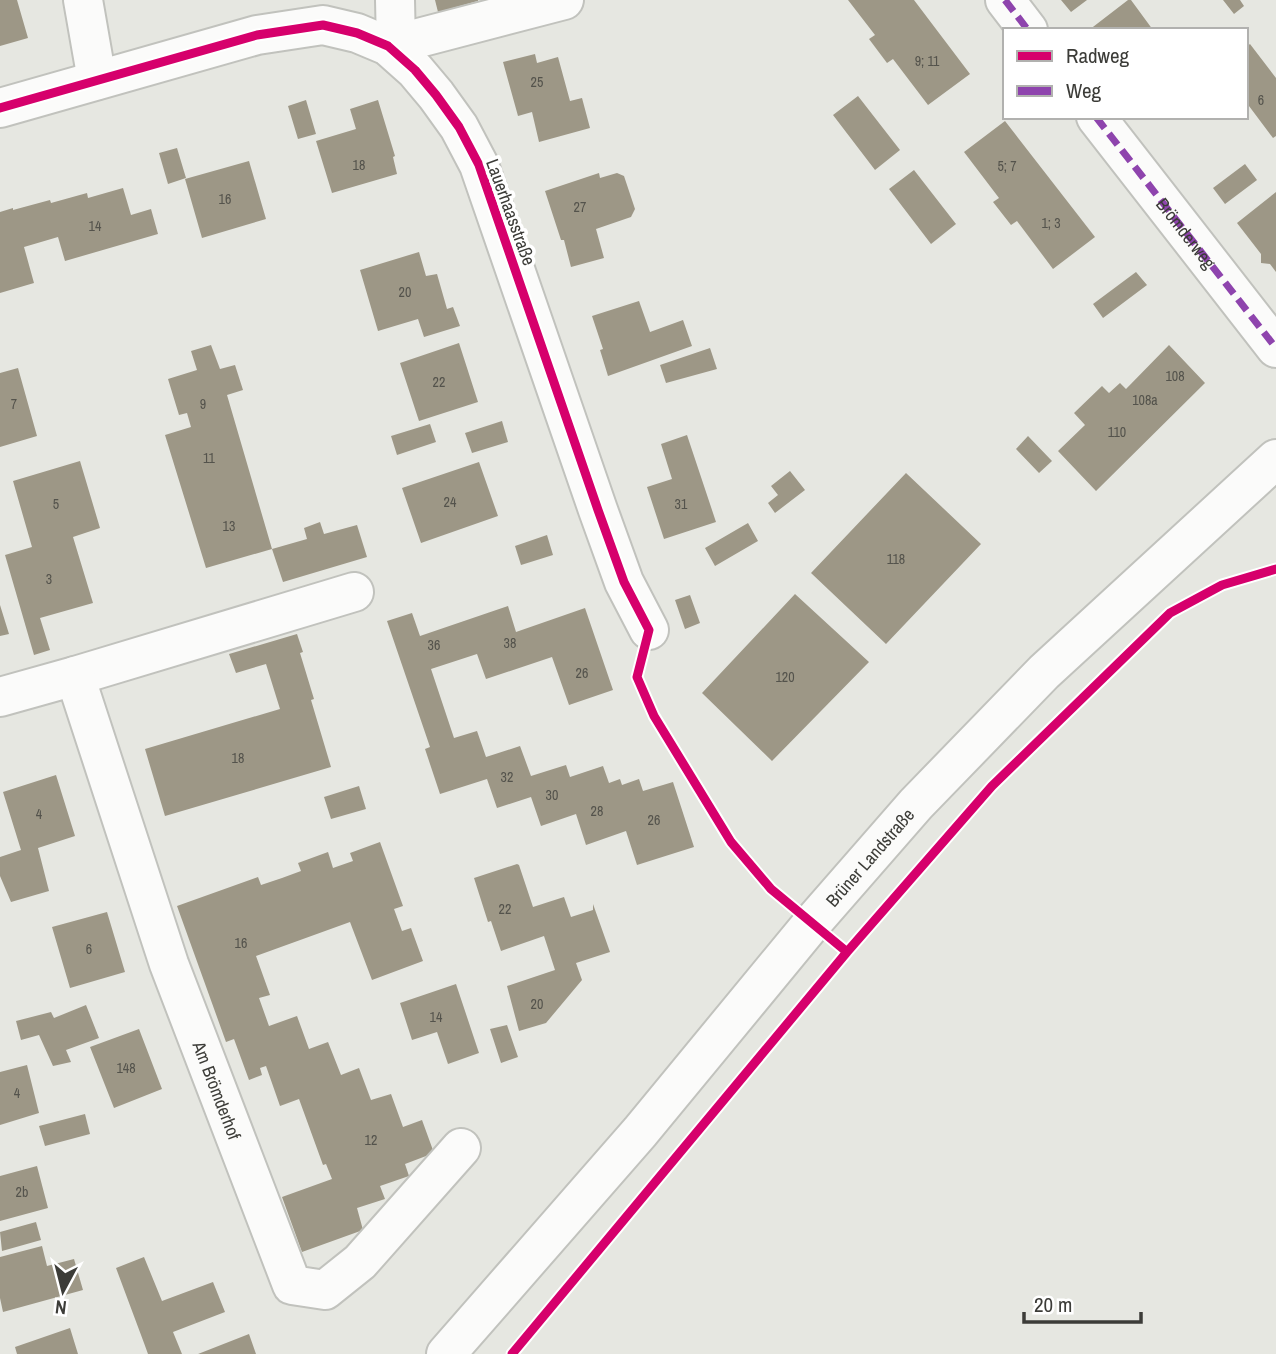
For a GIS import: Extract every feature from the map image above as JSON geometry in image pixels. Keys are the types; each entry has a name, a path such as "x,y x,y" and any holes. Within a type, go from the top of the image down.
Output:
{"street":[{"path":"83,0 97,80"},
{"path":"395,0 392,45 561,0"},
{"path":"1005,0 1026,28"},
{"name":"Lauerhaasstraße","path":"0,108 257,35 323,25 392,45 436,95 459,127 479,165 602,522 624,582 649,630"},
{"name":"Brömderweg","path":"1098,119 1276,348"},
{"name":"Brüner Landstraße","path":"446,1354 640,1132 813,922 916,804 1044,672 1276,459"},
{"path":"0,697 354,592"},
{"name":"Am Brömderhof","path":"75,676 169,964 292,1285 325,1290 360,1262 461,1148"}],"building":[{"path":"0,0 17,0 28,38 0,46"},
{"path":"435,0 478,0 478,1 438,12"},
{"path":"848,0 914,0 970,74 928,105 893,59 887,63 869,39 875,35"},
{"path":"1061,0 1087,0 1071,12"},
{"path":"1131,0 1152,28 1092,28"},
{"path":"1223,0 1240,0 1244,6 1234,14"},
{"path":"1250,44 1276,78 1276,136 1273,138 1248,105"},
{"path":"535,54 537,63 558,57 570,101 582,98 590,128 539,142 532,112 518,116 503,62"},
{"path":"858,96 900,150 875,170 833,115"},
{"path":"306,100 316,134 298,139 288,106"},
{"path":"378,100 395,156 397,174 332,193 316,141 356,129 350,109"},
{"path":"1005,121 1095,237 1053,269 1017,221 1011,225 993,202 999,198 964,152"},
{"path":"177,148 186,178 168,184 159,153"},
{"path":"249,161 266,219 202,238 185,179"},
{"path":"1245,164 1257,180 1225,204 1213,188"},
{"path":"914,170 956,224 931,244 889,189"},
{"path":"599,173 600,178 617,173 624,176 635,209 631,217 596,229 604,258 571,267 564,240 561,240 545,191"},
{"path":"123,188 131,215 151,209 158,234 65,261 58,237 24,247 34,283 0,293 0,212 87,193 88,198"},
{"path":"1276,192 1276,272 1270,264 1261,263 1261,254 1237,223"},
{"path":"419,252 426,276 437,274 447,309 453,307 460,326 424,337 418,319 378,331 360,270"},
{"path":"1136,272 1147,285 1103,318 1093,304"},
{"path":"639,301 650,332 683,320 692,346 608,376 600,350 603,349 592,316"},
{"path":"459,343 478,402 419,421 400,363"},
{"path":"211,345 220,369 235,365 243,390 227,395 272,549 206,568 165,435 191,427 187,413 179,415 168,379 197,370 191,351"},
{"path":"1169,345 1205,383 1096,491 1058,451 1085,425 1074,413 1102,386 1109,393 1120,383 1126,389"},
{"path":"710,348 717,369 666,383 660,365"},
{"path":"18,368 37,436 0,447 0,373"},
{"path":"502,421 508,442 472,453 465,433"},
{"path":"430,424 436,442 397,455 391,436"},
{"path":"687,435 716,522 664,539 647,487 672,479 661,444"},
{"path":"1028,436 1052,461 1039,473 1016,449"},
{"path":"80,461 100,528 73,537 93,603 40,618 50,650 34,655 5,555 32,547 13,481"},
{"path":"479,462 498,516 421,543 402,488"},
{"path":"790,471 805,490 775,513 768,503 778,495 771,486"},
{"path":"906,473 981,544 886,644 811,573"},
{"path":"320,522 324,534 357,525 367,557 283,582 272,549 307,539 304,528"},
{"path":"748,523 758,541 715,566 705,548"},
{"path":"547,535 553,555 521,565 515,546"},
{"path":"795,594 869,662 772,761 702,693"},
{"path":"690,595 700,623 685,629 675,600"},
{"path":"0,605 9,634 0,636"},
{"path":"508,606 516,632 585,608 613,690 569,705 552,657 486,679 477,654 431,669 454,738 477,731 486,757 520,746 531,776 566,765 570,777 603,766 609,783 620,779 622,785 639,779 643,791 673,782 694,847 637,865 626,831 586,845 576,814 541,826 531,797 497,808 487,779 440,794 425,749 430,747 387,621 412,613 420,636"},
{"path":"297,634 314,699 311,700 331,767 165,816 145,749 280,709 266,664 236,673 229,654"},
{"path":"56,775 75,836 38,848 49,891 11,902 0,876 0,857 21,850 3,792"},
{"path":"359,786 366,809 331,819 324,797"},
{"path":"380,842 403,906 394,909 402,931 411,928 423,961 372,980 350,922 256,956 270,995 259,998 269,1026 297,1016 309,1049 328,1042 341,1075 359,1068 371,1100 391,1094 403,1127 422,1120 434,1153 405,1164 409,1176 380,1186 385,1199 357,1208 363,1230 302,1252 282,1197 332,1179 326,1164 323,1165 299,1099 280,1106 266,1066 260,1068 262,1075 249,1080 234,1039 226,1042 177,906 258,877 261,885 282,878 301,871 298,863 328,852 333,868 353,861 350,853"},
{"path":"517,864 533,907 564,897 571,917 593,910 593,904 610,952 576,963 582,980 546,1023 519,1031 507,986 555,970 544,936 501,951 491,921 488,922 474,878"},
{"path":"107,912 125,972 70,988 52,927"},
{"path":"456,984 479,1053 448,1064 437,1032 412,1040 400,1003"},
{"path":"86,1005 99,1038 66,1050 71,1062 53,1066 39,1035 21,1040 16,1021 51,1012 54,1018"},
{"path":"507,1025 518,1057 501,1063 490,1029"},
{"path":"139,1029 162,1089 114,1108 90,1047"},
{"path":"27,1065 39,1113 0,1125 0,1072"},
{"path":"85,1114 90,1134 45,1146 39,1126"},
{"path":"37,1166 48,1208 0,1221 0,1176"},
{"path":"36,1222 41,1240 2,1251 0,1232"},
{"path":"42,1246 47,1266 74,1259 83,1290 3,1312 0,1298 0,1257"},
{"path":"144,1257 162,1301 213,1282 225,1312 173,1332 182,1354 148,1354 116,1268"},
{"path":"70,1328 78,1354 17,1354 15,1347"},
{"path":"249,1334 256,1354 198,1354"}],"marked path":[{"path":"1005,0 1026,28"},
{"path":"1098,119 1276,348"}],"cycle path":[{"path":"0,108 257,35 323,25 357,33 388,46 415,70 459,127 479,165 624,582 649,630 637,677 654,716 731,842 771,889 847,952"},
{"path":"512,1354 847,952 992,786 1170,613 1222,585 1276,569"}]}
